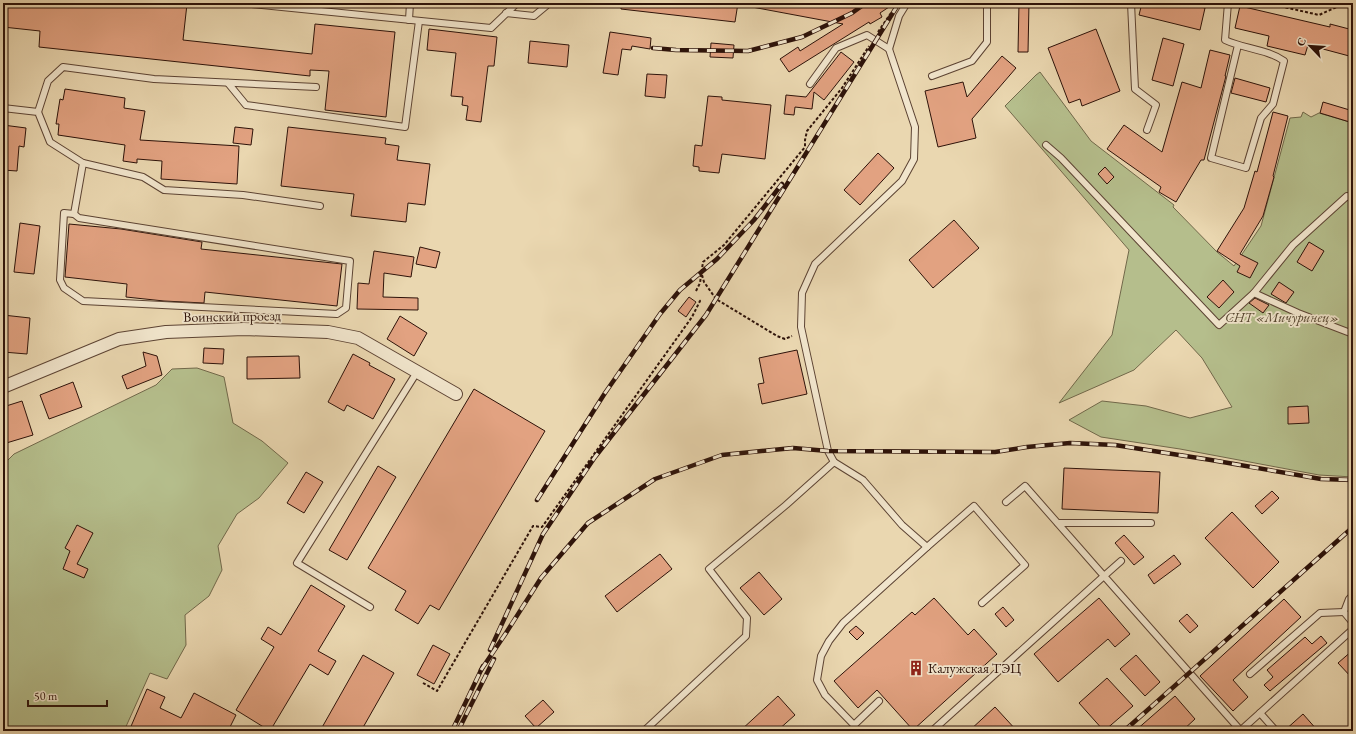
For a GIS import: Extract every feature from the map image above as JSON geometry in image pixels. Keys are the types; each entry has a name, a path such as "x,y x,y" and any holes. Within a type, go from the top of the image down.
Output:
{"street":[{"name":"Воинский проезд","path":"3,387 119,339 166,332 244,329 328,332 358,338 456,394"}],"lane":[{"path":"246,3 491,28 517,3"},
{"path":"409,20 410,3"},
{"path":"907,3 899,16 889,49 915,127 914,159 902,181 814,264 802,293 801,327 828,450 834,462 863,480 902,525 927,547"},
{"path":"932,76 972,61 987,42 987,3"},
{"path":"1131,3 1135,89 1156,105 1147,130"},
{"path":"1228,3 1225,40 1275,55 1284,61 1273,104 1260,118 1246,168 1211,158 1238,45"},
{"path":"506,14 534,16 546,6"},
{"path":"228,82 246,105 405,128 420,21"},
{"path":"810,84 836,48 867,35 889,49"},
{"path":"316,87 154,79 63,67 48,81 38,112 50,142 83,163 143,177 164,190 243,196 320,206"},
{"path":"3,108 38,112"},
{"path":"1046,144 1219,325 1254,293 1294,245 1350,197 1353,191"},
{"path":"74,214 83,163"},
{"path":"64,213 74,214 79,218 350,261 346,308 337,314 83,301 64,288 60,280 64,213"},
{"path":"1254,293 1353,334"},
{"path":"370,607 297,563 417,372"},
{"path":"644,731 746,636 747,618 709,568 786,505 834,462"},
{"path":"1006,502 1025,486 1240,731 1353,629"},
{"path":"879,702 854,725 825,695 817,680 821,656 843,623 974,506 1025,565 982,604"},
{"path":"1058,523 1151,523"},
{"path":"932,731 1121,561"},
{"path":"1344,612 1349,599 1353,596"},
{"path":"1344,612 1353,623"},
{"path":"1250,674 1320,613 1344,612"},
{"path":"1260,713 1276,731"}],"path":[{"path":"1266,3 1319,15 1341,5 1353,7"},
{"path":"696,291 700,283 703,262 724,245 805,147 807,131 842,88 891,12"},
{"path":"701,273 704,282 716,299 777,336 785,339 792,336"},
{"path":"423,683 437,691 533,526 542,527 692,317 700,301 698,299"}],"green space":[{"name":"СНТ «Мичуринец»","path":"1040,72 1091,141 1174,205 1173,207 1217,252 1234,266 1261,226 1290,118 1301,117 1303,112 1311,117 1319,113 1353,123 1353,477 1319,475 1180,449 1101,437 1069,420 1102,401 1146,406 1190,418 1232,407 1202,358 1176,330 1134,370 1059,403 1112,335 1129,250 1005,106"},
{"path":"197,368 224,377 233,423 262,441 288,463 259,498 237,514 218,546 222,570 209,596 185,615 186,645 167,679 150,673 124,731 3,731 3,465 14,454 156,385 172,369"}],"building":[{"path":"3,3 187,4 183,40 312,54 315,24 395,32 386,117 325,110 329,71 310,70 310,76 39,47 40,31 3,27"},
{"path":"621,3 738,3 735,22 621,9"},
{"path":"753,3 895,3 880,13 882,17 870,24 869,22 789,72 780,59 798,47 800,51 843,24 752,7"},
{"path":"1019,3 1029,3 1028,52 1018,52"},
{"path":"1142,3 1184,3 1205,8 1200,30 1139,15"},
{"path":"1240,6 1330,27 1330,24 1353,30 1353,57 1308,45 1305,55 1267,46 1269,36 1235,28"},
{"path":"429,29 497,37 494,66 488,66 481,122 466,120 468,106 462,105 463,97 451,96 456,53 427,50"},
{"path":"1096,29 1120,91 1082,106 1080,99 1069,103 1048,48"},
{"path":"610,32 651,38 650,49 632,46 631,50 622,49 618,75 603,73"},
{"path":"1163,38 1184,44 1173,86 1152,80"},
{"path":"530,41 569,45 567,67 528,63"},
{"path":"711,43 734,45 733,58 710,57"},
{"path":"1210,50 1230,55 1226,76 1204,160 1201,160 1176,202 1159,192 1161,187 1107,149 1124,125 1162,152 1182,82 1201,88"},
{"path":"841,52 854,62 824,100 814,92 812,109 795,107 794,115 784,114 786,95 806,97"},
{"path":"1002,56 1016,68 972,119 976,138 938,147 925,91 963,82 967,97"},
{"path":"647,74 667,75 665,98 645,96"},
{"path":"1235,78 1270,88 1266,102 1231,93"},
{"path":"65,89 125,98 124,108 145,111 140,140 239,146 237,184 161,179 162,161 137,159 137,163 123,161 125,145 58,135 59,124 56,124 60,99 63,100"},
{"path":"708,96 722,97 722,100 771,105 765,159 722,154 719,173 699,171 699,167 693,166 695,145 702,146"},
{"path":"1323,102 1353,111 1353,123 1320,113"},
{"path":"1273,112 1288,116 1274,177 1263,216 1240,254 1258,263 1250,278 1237,272 1240,266 1217,251 1244,208 1255,171 1257,172"},
{"path":"3,125 26,128 24,147 19,146 17,171 3,170"},
{"path":"235,127 253,129 251,145 233,143"},
{"path":"288,127 386,138 385,144 399,146 397,160 430,164 425,205 408,203 406,222 351,216 354,194 281,186"},
{"path":"878,153 894,168 860,205 844,190"},
{"path":"1105,167 1114,177 1107,184 1098,174"},
{"path":"954,220 979,248 933,288 909,260"},
{"path":"20,223 40,226 34,274 14,272"},
{"path":"69,224 121,229 202,242 201,249 342,264 337,306 205,292 204,303 126,297 127,284 65,277"},
{"path":"1309,242 1324,251 1312,271 1297,262"},
{"path":"420,247 440,252 436,268 416,264"},
{"path":"374,251 414,257 411,277 384,273 383,297 418,298 418,310 357,309 358,283 369,284"},
{"path":"1223,280 1234,292 1219,308 1207,297"},
{"path":"1279,282 1294,292 1286,303 1271,294"},
{"path":"689,297 696,302 686,317 678,311"},
{"path":"1255,298 1269,305 1263,313 1249,303"},
{"path":"3,315 30,318 27,354 3,352"},
{"path":"400,316 427,333 414,356 387,339"},
{"path":"204,348 224,349 223,364 203,363"},
{"path":"797,350 807,394 762,404 758,384 764,383 759,358"},
{"path":"143,352 157,356 162,375 127,389 122,376 146,366"},
{"path":"353,354 370,363 369,365 395,379 373,419 347,405 344,411 328,402"},
{"path":"299,356 300,378 247,379 247,357"},
{"path":"73,382 82,407 49,419 40,395"},
{"path":"474,389 545,431 439,610 430,605 418,624 395,610 406,591 368,568"},
{"path":"22,401 33,435 3,444 3,407"},
{"path":"1308,406 1309,423 1288,424 1288,407"},
{"path":"378,466 396,477 347,560 329,550"},
{"path":"1064,468 1160,472 1158,513 1062,509"},
{"path":"306,472 323,482 304,513 287,503"},
{"path":"1272,491 1279,498 1262,514 1255,506"},
{"path":"1232,512 1279,562 1253,588 1205,538"},
{"path":"77,525 93,533 77,564 88,569 84,578 63,569 70,551 65,548"},
{"path":"1124,535 1144,557 1134,565 1115,543"},
{"path":"660,554 672,569 617,612 605,596"},
{"path":"1174,555 1181,564 1154,584 1148,575"},
{"path":"759,572 782,599 764,615 740,588"},
{"path":"311,585 345,606 318,651 336,661 328,675 310,664 270,731 236,710 274,647 261,639 268,627 281,635"},
{"name":"Калужская ТЭЦ","path":"934,598 968,635 974,629 997,654 913,730 877,690 858,708 834,681 912,612 915,615"},
{"path":"1099,598 1130,634 1115,647 1108,639 1058,682 1034,654"},
{"path":"1284,599 1301,617 1233,680 1248,697 1233,711 1200,676"},
{"path":"1003,607 1014,620 1006,627 995,614"},
{"path":"1187,614 1198,626 1190,633 1179,621"},
{"path":"856,626 864,633 857,640 849,632"},
{"path":"1321,636 1327,643 1270,691 1264,685 1273,677 1267,670 1305,637 1312,644"},
{"path":"433,645 450,654 434,684 417,675"},
{"path":"1353,650 1353,679 1338,663"},
{"path":"363,655 394,673 361,731 320,731"},
{"path":"1136,655 1160,682 1145,696 1120,669"},
{"path":"1107,678 1133,706 1104,731 1079,703"},
{"path":"147,689 165,697 160,708 181,718 194,693 236,715 228,731 129,731"},
{"path":"778,696 795,715 777,731 740,731"},
{"path":"1175,696 1195,719 1182,731 1135,731"},
{"path":"543,700 554,712 536,728 525,716"},
{"path":"995,707 1017,731 969,731"},
{"path":"1303,714 1318,731 1284,731"}],"railway":[{"path":"653,48 676,50 748,51 802,37 852,13 866,3"},
{"path":"490,650 543,534 595,457 706,315 899,3"},
{"path":"537,500 605,393 660,314 680,290 717,259 754,220 782,184"},
{"path":"481,670 541,578 588,523 655,479 722,455 793,448 828,451 995,452 1070,443 1115,445 1321,479 1353,480"},
{"path":"1124,731 1353,527"},
{"path":"458,731 494,659"},
{"path":"452,731 483,666"}],"place":[{"name":"Калужская ТЭЦ","path":"916,668"}]}
